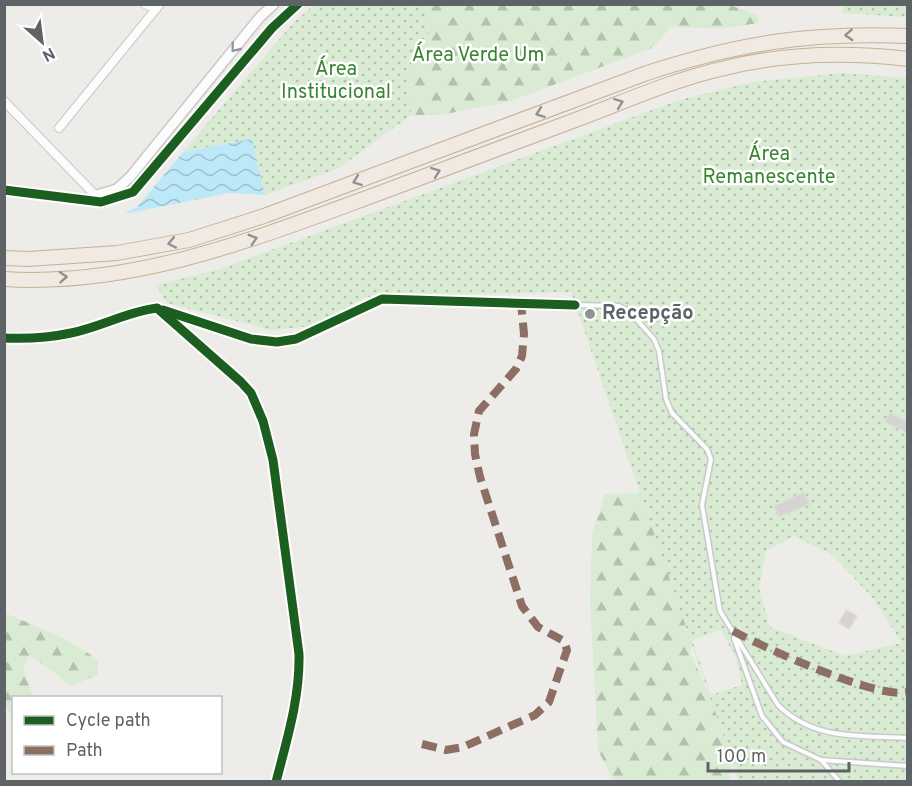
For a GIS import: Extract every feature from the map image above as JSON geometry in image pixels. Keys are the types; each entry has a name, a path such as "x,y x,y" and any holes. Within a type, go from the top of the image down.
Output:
{"highway":[{"path":"4,258 28,259 117,253 189,240 264,216 646,73 706,54 754,43 804,37 857,34 908,36"},
{"path":"4,279 118,274 193,257 271,233 657,89 725,68 800,56 858,53 908,60"}],"street":[{"path":"59,128 158,7 145,4"},
{"path":"99,199 117,189 130,177 260,17 274,4"},
{"path":"4,190 99,199 126,196 141,184 272,28 298,4"},
{"path":"4,101 99,199"},
{"path":"4,338 39,339 72,333 124,314 157,308 251,339 277,342 296,339 382,299 574,305"},
{"path":"157,308 251,393 263,421 273,460 299,654 300,679 276,782"}],"lane":[{"path":"574,305 619,306 630,312 654,339 659,351 666,399 672,413 707,449 711,459 702,505 720,611 778,705 791,718 819,732 908,738"},
{"path":"733,631 762,716 783,742 821,760 908,766"},
{"path":"821,760 840,782"}],"green space":[{"name":"Área Verde Um","path":"727,4 758,15 758,23 720,29 671,27 652,48 508,102 440,115 411,115 409,82 413,58 429,40 427,5"},
{"name":"Área Institucional","path":"314,5 427,5 429,40 413,58 409,82 411,115 339,168 265,195 252,139 183,152 294,22"},
{"path":"843,5 907,5 907,17 842,13"},
{"name":"Área Remanescente","path":"842,73 907,78 907,781 739,781 571,292 366,297 313,326 271,330 167,303 156,285 217,270 679,100 753,82","holes":["794,536 833,555 872,597 902,643 845,656 770,627 759,588 766,551","721,630 735,656 742,685 711,695 692,640"]},
{"path":"674,492 700,615 690,653 715,707 733,756 729,779 726,781 614,781 598,750 590,600 592,534 605,494"},
{"path":"5,613 76,645 98,660 98,675 70,686 29,655 23,669 33,696 12,696 12,716 5,706"}],"water":[{"path":"252,139 265,195 229,193 124,214 138,206 183,152"}],"building":[{"path":"890,413 908,422 908,433 885,422"},
{"path":"804,492 809,504 779,517 774,506"},
{"path":"846,610 857,616 849,629 839,623"}],"marked path":[{"path":"422,744 446,750 463,747 535,715 549,702 567,650 564,641 538,627 522,606 480,477 475,454 474,434 479,411 516,369 522,356 524,334 521,303"},
{"path":"733,631 820,671 872,688 908,692"}],"cycle path":[{"path":"4,190 101,202 133,192 272,28 298,4"},
{"path":"163,310 251,339 277,342 296,339 382,299 575,305"},
{"path":"4,338 62,335 157,308 251,393 263,421 273,460 299,654 295,702 276,782"}],"place":[{"name":"Recepção","path":"590,314"}]}
